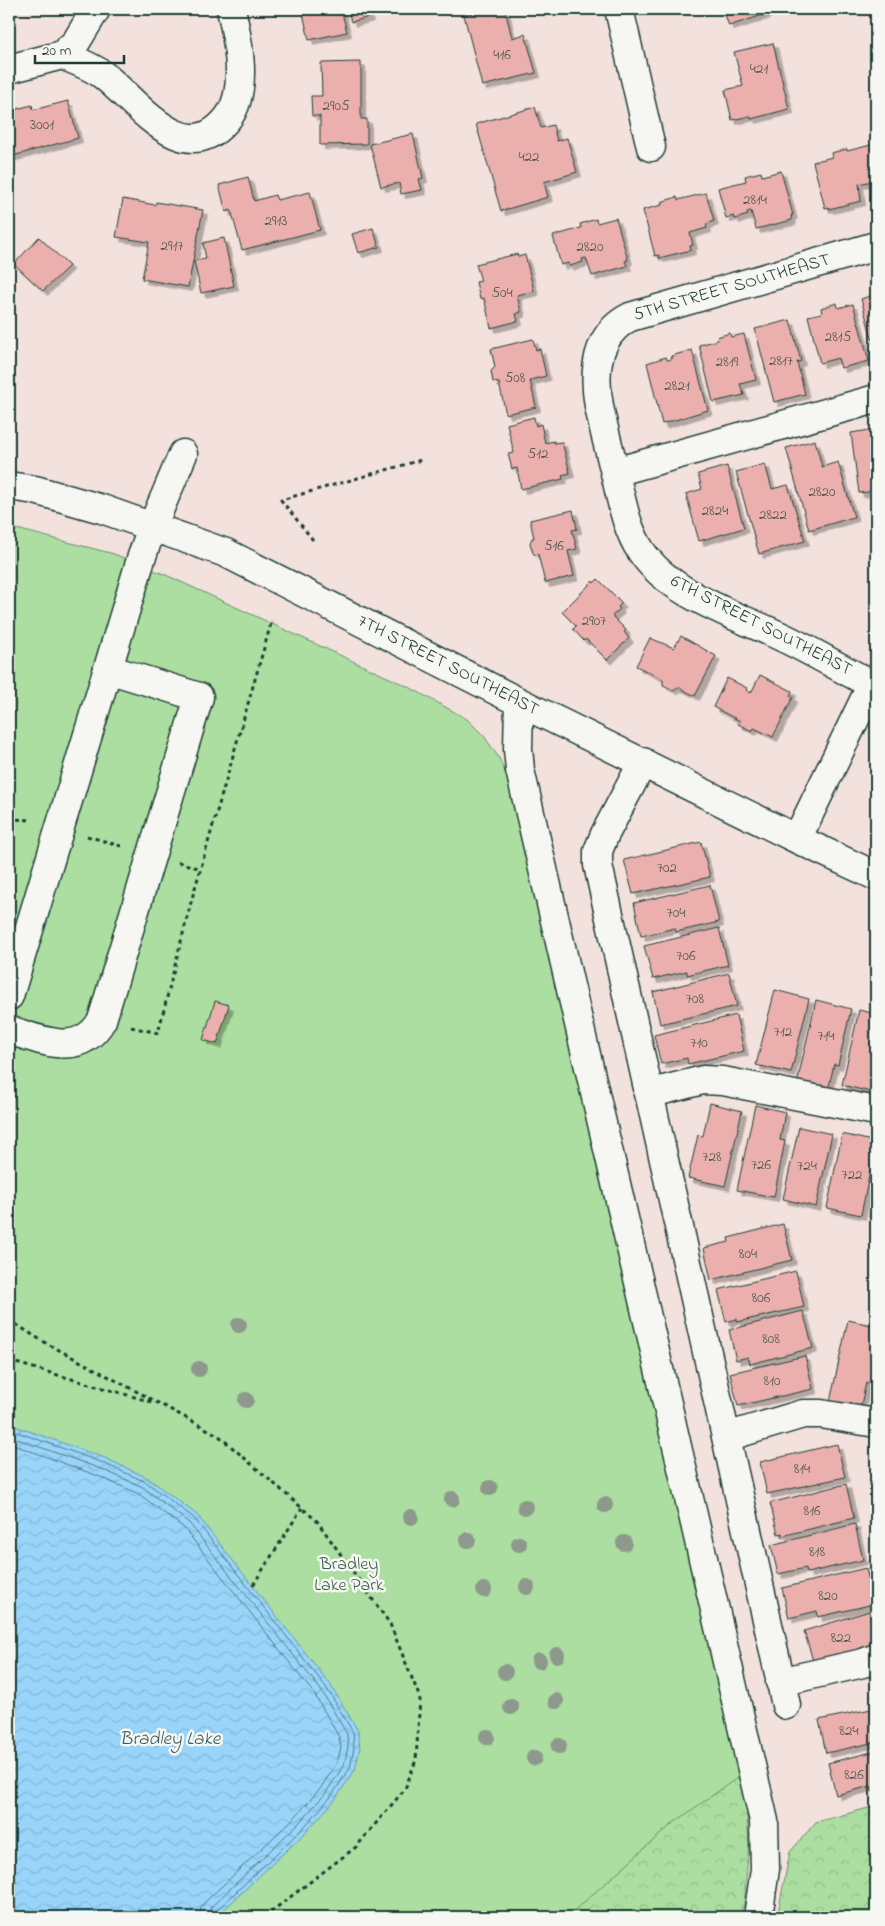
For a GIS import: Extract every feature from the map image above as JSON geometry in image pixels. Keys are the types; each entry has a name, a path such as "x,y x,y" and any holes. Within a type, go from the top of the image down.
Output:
{"street":[{"path":"9,69 62,55 76,42 96,9"},
{"path":"62,55 99,73 142,113 166,129 178,135 198,138 214,131 223,124 230,115 238,96 239,56 231,9"},
{"path":"619,9 651,147"},
{"name":"5TH STREET SOUTHEAST","path":"601,349 611,330 630,316 876,246"},
{"name":"6TH STREET SOUTHEAST","path":"601,349 597,362 597,388 601,415 632,534 649,562 667,579 688,593 784,638 874,686"},
{"path":"615,472 876,399"},
{"path":"9,996 152,527 184,454"},
{"name":"7TH STREET SOUTHEAST","path":"9,486 35,490 102,509 226,553 519,702 876,876"},
{"path":"9,1030 65,1045 79,1042 97,1029 102,1020 199,697 108,669"},
{"path":"797,839 874,686"},
{"path":"519,702 518,750 520,770 764,1821 765,1869 758,1917"},
{"path":"643,762 605,834 598,851 598,865 783,1693 876,1658"},
{"path":"648,1094 702,1080 723,1081 876,1111"},
{"path":"726,1438 803,1414 821,1414 876,1423"}],"path":[{"path":"313,540 281,500 421,460"},
{"path":"148,1031 158,1033 201,869 272,620"},
{"path":"9,819 33,820 201,869"},
{"path":"9,1320 44,1342 218,1435 317,1521 390,1624 420,1698 416,1760 405,1789 356,1847 264,1917"},
{"path":"9,1361 160,1404"},
{"path":"253,1585 302,1508"}],"green space":[{"name":"Bradley Lake Park","path":"9,527 114,554 166,575 409,687 467,719 484,736 499,758 518,802 744,1773 672,1824 567,1917 9,1917"},
{"path":"744,1773 749,1843 744,1905 739,1917 363,1917"},
{"path":"876,1806 876,1917 777,1917 790,1852 816,1822"}],"water":[{"name":"Bradley Lake","path":"9,1424 105,1458 148,1478 197,1515 330,1684 358,1731 360,1748 355,1770 334,1801 307,1831 216,1917 9,1917"}],"building":[{"path":"302,9 341,9 347,32 309,40"},
{"path":"348,9 367,9 369,17 351,22"},
{"path":"489,9 505,9 512,38 525,34 536,73 482,86 464,15"},
{"path":"723,9 765,9 766,14 729,26"},
{"path":"773,43 789,109 751,119 750,116 732,120 725,90 743,86 734,52"},
{"path":"361,62 361,119 367,119 367,144 320,145 320,116 312,116 311,96 322,96 321,63"},
{"path":"68,101 78,138 9,157 9,111 32,105 33,110"},
{"path":"535,107 541,128 553,125 557,141 567,138 577,172 544,182 548,197 501,211 476,124"},
{"path":"413,134 423,178 419,179 422,190 401,194 399,183 381,187 370,144"},
{"path":"875,144 876,180 859,184 861,201 829,209 829,207 825,208 813,162 832,157 831,153"},
{"path":"781,171 793,215 791,215 792,220 756,229 751,211 747,212 748,215 735,219 734,216 726,218 718,188 746,181 745,176 761,172 762,176"},
{"path":"248,177 254,201 275,195 277,200 310,192 320,230 242,250 231,210 226,212 219,185"},
{"path":"706,193 714,221 706,224 707,228 690,233 693,245 690,246 691,250 659,258 659,255 655,256 643,210 662,205 661,202 677,197 678,200"},
{"path":"123,199 155,205 156,202 203,210 188,287 142,279 149,242 116,237"},
{"path":"616,218 628,260 625,261 627,266 592,276 586,258 582,259 583,262 570,266 568,263 561,265 553,236 581,228 580,224 596,219 597,223"},
{"path":"373,228 379,247 358,253 352,234"},
{"path":"39,237 69,266 43,291 14,264"},
{"path":"224,238 234,286 201,293 194,261 206,259 203,243"},
{"path":"517,254 518,257 525,255 534,291 517,295 521,312 516,314 518,321 491,328 484,298 480,299 476,282 481,281 476,264"},
{"path":"876,294 876,353 861,299"},
{"path":"837,303 838,308 853,304 869,361 841,368 838,358 820,363 808,316 822,313 821,308"},
{"path":"790,320 801,361 797,362 805,394 774,402 755,329"},
{"path":"730,333 731,337 744,334 756,380 740,384 744,395 713,402 699,345 718,340 717,337"},
{"path":"533,339 536,350 540,349 546,376 530,380 536,407 506,414 499,383 493,382 491,371 495,367 491,349"},
{"path":"692,350 708,410 662,424 647,363 666,357 667,360 672,359 671,356"},
{"path":"534,417 536,426 541,424 545,443 562,442 570,473 562,475 563,479 521,489 517,468 512,469 508,454 514,453 507,424"},
{"path":"876,429 876,491 859,493 851,433"},
{"path":"815,440 822,467 838,462 854,517 809,530 786,448"},
{"path":"765,464 772,489 788,485 805,541 759,554 736,472"},
{"path":"727,466 744,528 699,541 686,494 702,489 698,474"},
{"path":"573,510 577,529 572,530 577,549 568,551 574,576 545,583 538,554 535,555 533,553 530,543 532,538 534,538 530,520"},
{"path":"598,579 622,603 618,607 620,609 612,616 626,630 624,632 629,638 607,660 586,639 584,641 573,629 576,626 562,612 593,581 594,583"},
{"path":"681,636 716,656 695,696 678,687 673,690 663,685 663,679 636,666 650,638 674,648"},
{"path":"760,675 792,691 790,696 793,697 773,737 754,728 752,731 738,724 740,721 713,707 727,678 747,688 746,690 751,693"},
{"path":"701,842 710,877 633,894 624,860"},
{"path":"710,885 719,922 676,932 675,928 641,936 634,903"},
{"path":"719,928 728,965 687,975 687,971 653,979 644,946"},
{"path":"729,973 737,1006 660,1024 653,992"},
{"path":"775,990 809,999 791,1073 756,1065"},
{"path":"816,1000 851,1009 838,1065 834,1064 828,1091 797,1083"},
{"path":"215,1001 229,1005 217,1044 203,1040"},
{"path":"859,1010 876,1014 875,1093 842,1085"},
{"path":"736,1015 744,1051 688,1064 687,1058 661,1064 654,1035"},
{"path":"710,1103 742,1111 725,1186 688,1178 698,1135 703,1136"},
{"path":"755,1105 785,1112 780,1140 785,1141 774,1197 737,1190"},
{"path":"799,1127 832,1134 816,1207 783,1199"},
{"path":"842,1134 876,1142 861,1215 827,1208"},
{"path":"876,1183 876,1218 869,1217"},
{"path":"783,1224 792,1260 711,1280 704,1248 729,1242 728,1238"},
{"path":"796,1271 804,1307 737,1322 737,1319 726,1322 718,1290"},
{"path":"803,1311 813,1348 750,1364 748,1357 736,1360 729,1330"},
{"path":"848,1320 876,1326 876,1362 871,1385 866,1383 860,1409 830,1402"},
{"path":"805,1356 813,1389 738,1406 730,1373"},
{"path":"837,1444 845,1477 767,1494 760,1462"},
{"path":"846,1484 854,1518 782,1536 782,1533 778,1534 770,1503"},
{"path":"855,1524 863,1560 807,1573 806,1568 778,1574 771,1545"},
{"path":"866,1568 874,1604 818,1617 817,1611 789,1618 782,1588"},
{"path":"876,1609 876,1646 814,1664 804,1631"},
{"path":"876,1708 876,1742 826,1753 819,1720"},
{"path":"876,1751 876,1790 872,1791 871,1786 836,1795 828,1763"}]}
